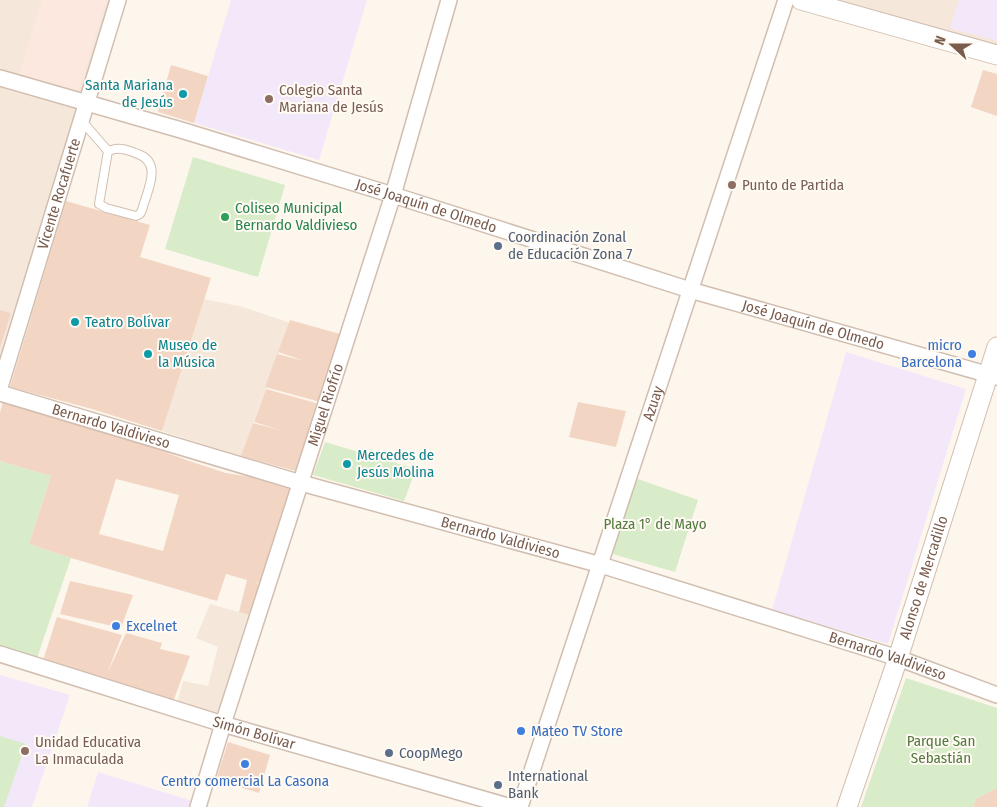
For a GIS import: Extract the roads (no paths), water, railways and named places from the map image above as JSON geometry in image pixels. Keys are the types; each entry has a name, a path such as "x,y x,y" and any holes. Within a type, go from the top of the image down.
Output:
{"street":[{"name":"Vicente Rocafuerte","path":"0,387 118,0"},
{"name":"Miguel Riofrío","path":"198,807 393,195 449,0"},
{"name":"Azuay","path":"520,807 786,0"},
{"path":"801,0 997,55"},
{"name":"José Joaquín de Olmedo","path":"0,78 85,104 181,130 393,195 690,290 992,375"},
{"name":"Alonso de Mercadillo","path":"847,807 992,375 997,346"},
{"name":"Bernardo Valdivieso","path":"0,393 301,483 601,565 898,658 997,695"},
{"name":"Simón Bolívar","path":"0,654 223,724 511,807"}],"lane":[{"path":"80,120 108,152"},
{"path":"115,149 125,149 145,157 151,164 152,173 142,210 136,216 106,208 99,204 108,152 115,149"}],"place":[{"name":"Santa Mariana de Jesús","path":"183,94"},
{"name":"Colegio Santa Mariana de Jesús","path":"269,99"},
{"name":"Punto de Partida","path":"732,185"},
{"name":"Coliseo Municipal Bernardo Valdivieso","path":"225,217"},
{"name":"Coordinación Zonal de Educación Zona 7","path":"498,246"},
{"name":"Teatro Bolívar","path":"75,322"},
{"name":"Museo de la Música","path":"148,354"},
{"name":"micro Barcelona","path":"972,354"},
{"name":"Mercedes de Jesús Molina","path":"347,464"},
{"name":"Excelnet","path":"116,626"},
{"name":"Mateo TV Store","path":"521,731"},
{"name":"Unidad Educativa La Inmaculada","path":"25,751"},
{"name":"CoopMego","path":"389,753"},
{"name":"Centro comercial La Casona","path":"245,764"},
{"name":"International Bank","path":"498,785"}],"park label":[{"name":"Plaza 1° de Mayo","path":"655,524"},
{"name":"Parque San Sebastián","path":"941,750"}]}
